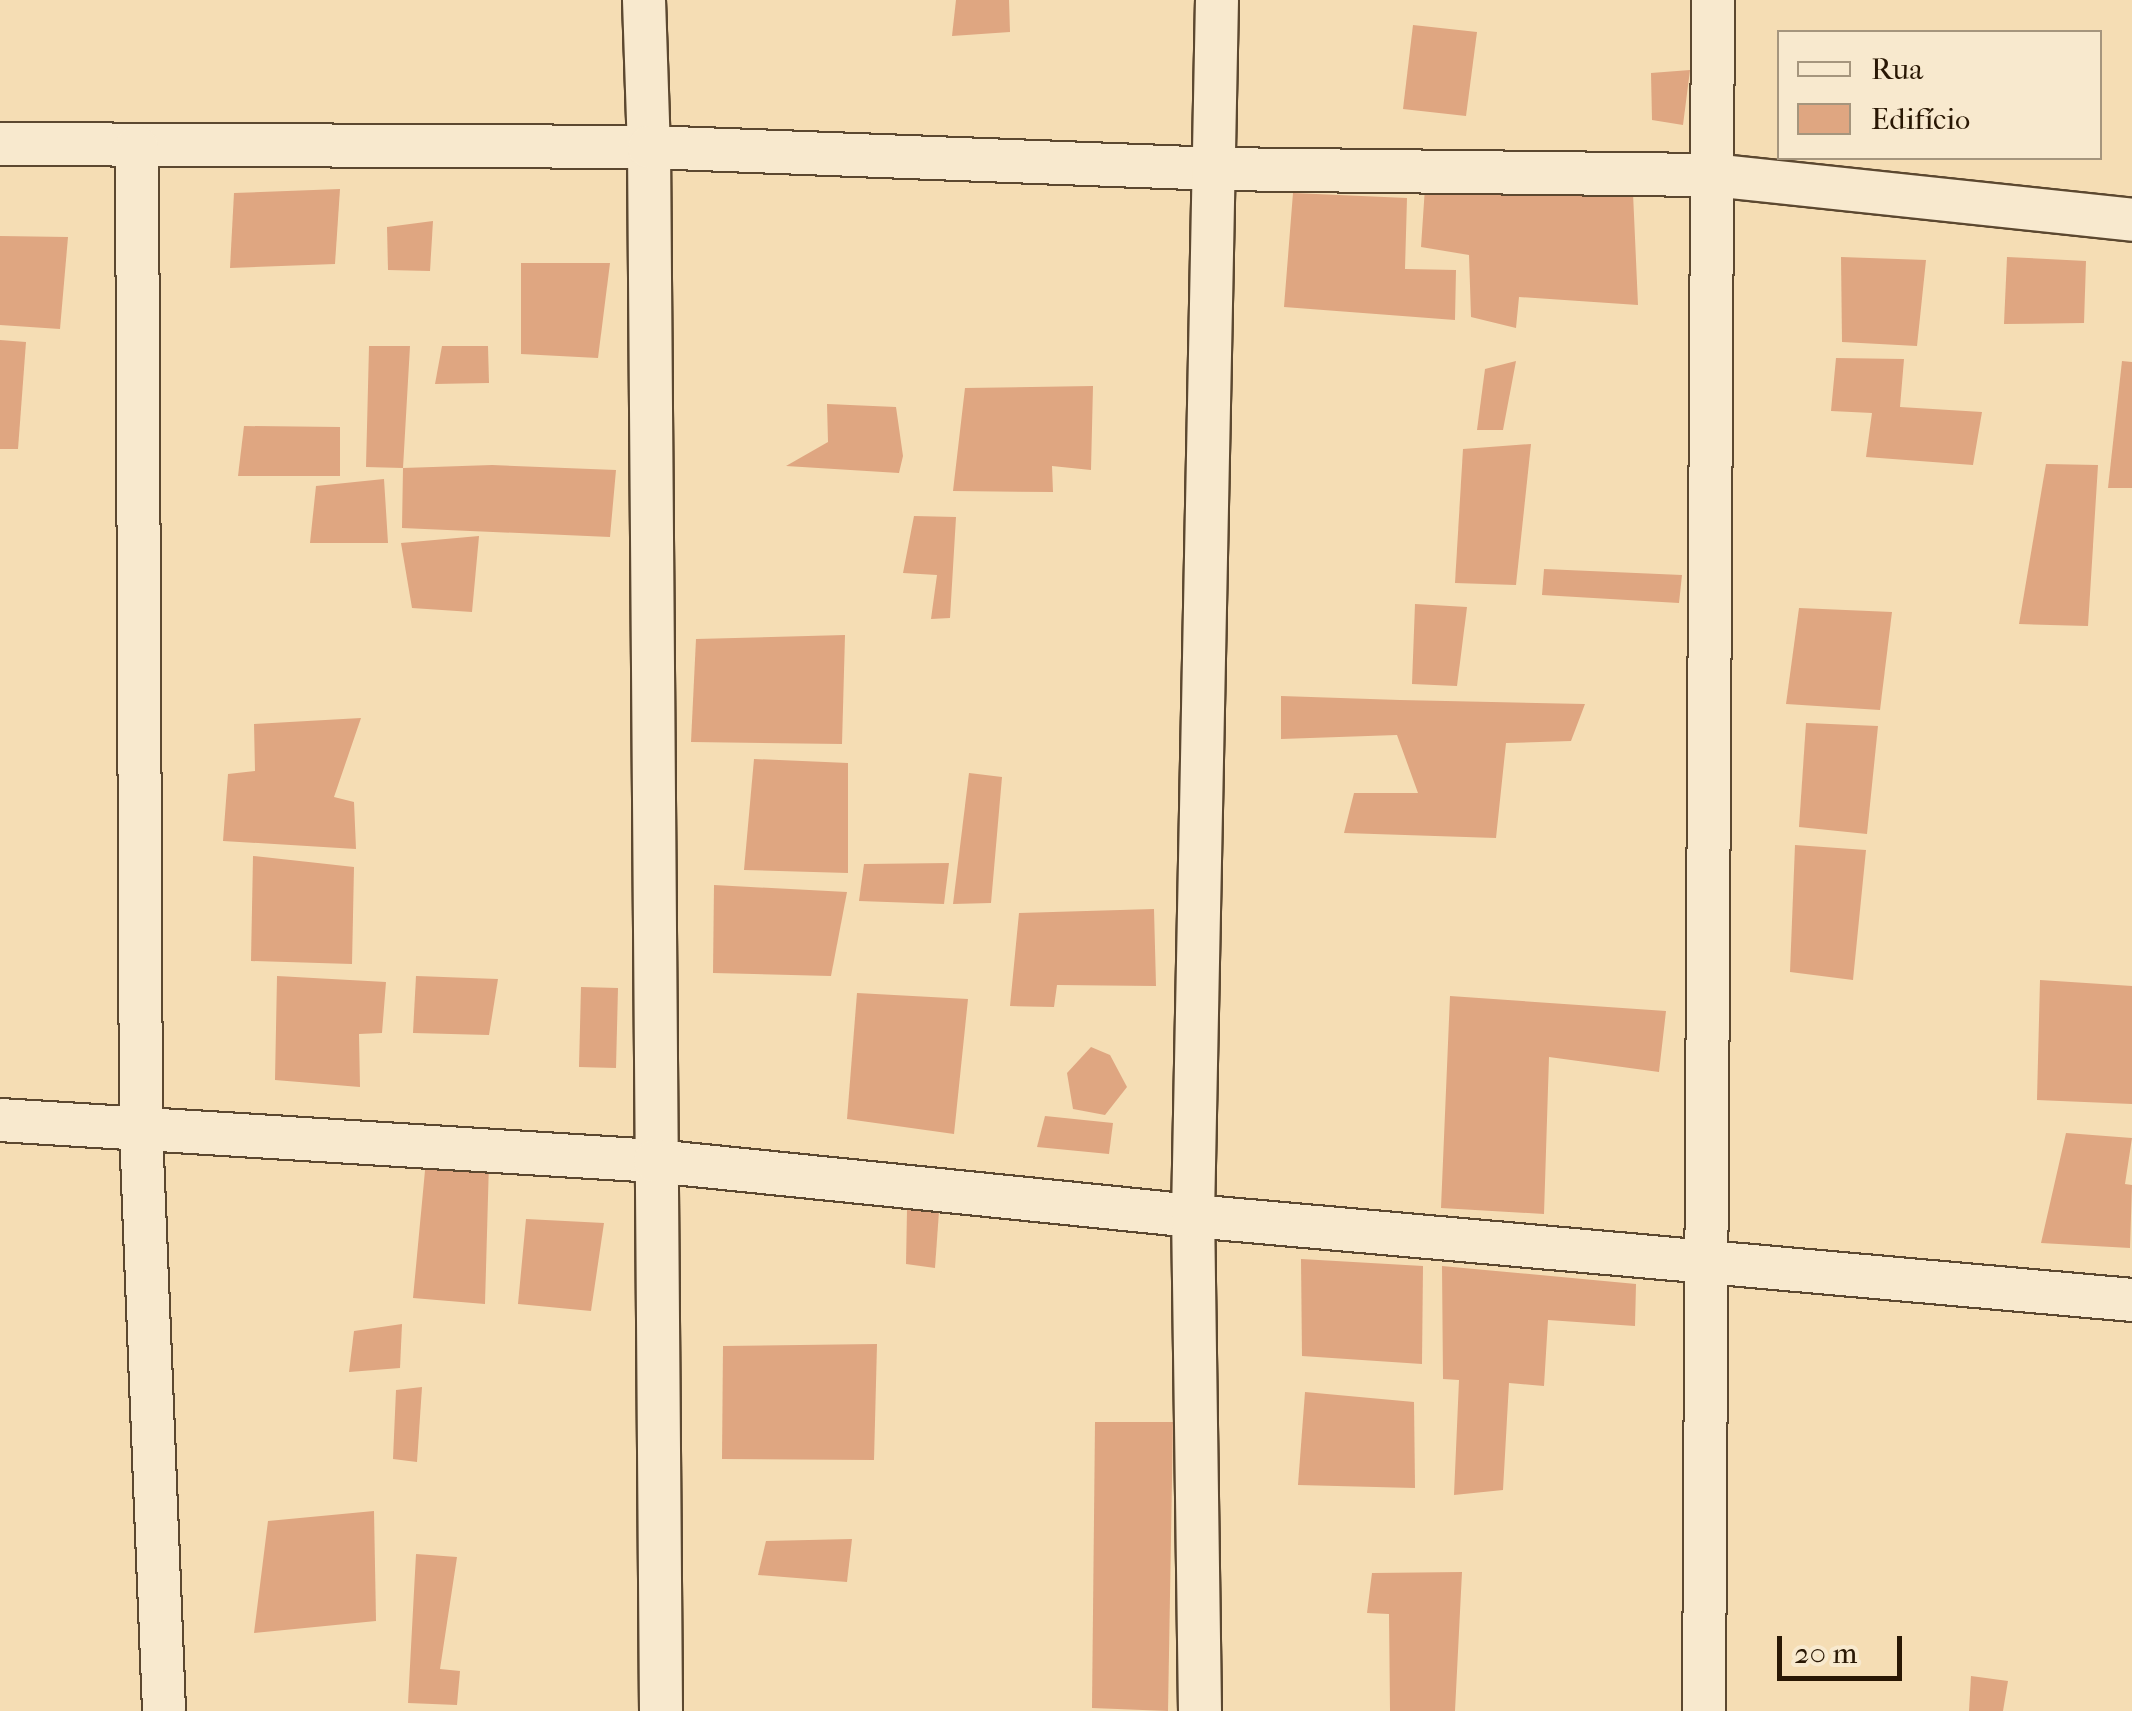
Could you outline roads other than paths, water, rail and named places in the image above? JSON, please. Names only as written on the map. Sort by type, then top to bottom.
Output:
[{"type":"street","points":[[644,0],[650,147],[660,1711]]},
{"type":"street","points":[[1200,1711],[1193,1216],[1217,0]]},
{"type":"street","points":[[1704,1711],[1713,0]]},
{"type":"street","points":[[0,144],[650,147],[1216,169],[1713,174],[2132,220]]},
{"type":"street","points":[[137,146],[141,1130],[164,1711]]},
{"type":"street","points":[[0,1120],[656,1161],[1193,1216],[2132,1300]]}]
